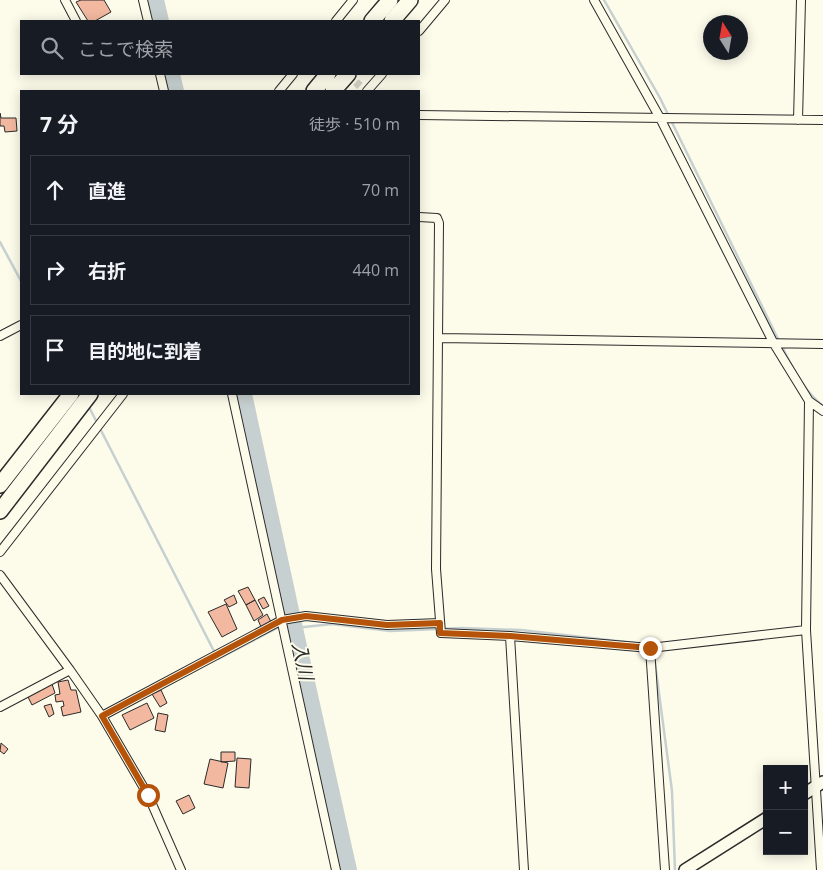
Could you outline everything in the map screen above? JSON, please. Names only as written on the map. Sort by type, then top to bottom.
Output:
[{"type":"highway","points":[[373,20],[390,0]]},
{"type":"highway","points":[[393,20],[410,0]]},
{"type":"highway","points":[[315,90],[327,75]]},
{"type":"highway","points":[[334,90],[347,75]]},
{"type":"highway","points":[[0,485],[70,395]]},
{"type":"highway","points":[[0,511],[89,395]]},
{"type":"main road","points":[[808,791],[819,784]]},
{"type":"main road","points":[[684,870],[763,821]]},
{"type":"street","points":[[65,0],[75,20]]},
{"type":"street","points":[[143,0],[148,20]]},
{"type":"street","points":[[337,20],[353,0]]},
{"type":"street","points":[[420,30],[445,0]]},
{"type":"street","points":[[594,0],[660,118],[774,344],[809,401],[823,411]]},
{"type":"street","points":[[798,120],[801,0]]},
{"type":"street","points":[[160,75],[164,90]]},
{"type":"street","points":[[280,90],[292,75]]},
{"type":"street","points":[[364,90],[381,75]]},
{"type":"street","points":[[420,115],[823,120]]},
{"type":"street","points":[[420,217],[437,218],[439,223],[436,570],[440,633],[510,636],[650,648],[806,630]]},
{"type":"street","points":[[0,336],[20,326]]},
{"type":"street","points":[[438,338],[823,344]]},
{"type":"street","points":[[0,552],[122,395]]},
{"type":"street","points":[[232,395],[336,870]]},
{"type":"street","points":[[809,401],[806,630],[819,784],[821,870]]},
{"type":"street","points":[[0,575],[102,716],[148,795],[181,870]]},
{"type":"street","points":[[102,716],[282,620],[302,616],[387,625],[440,623]]},
{"type":"street","points":[[510,636],[524,870]]},
{"type":"street","points":[[650,648],[665,870]]},
{"type":"street","points":[[0,706],[70,670]]},
{"type":"building","points":[[81,0],[104,0],[111,12],[97,20],[87,20],[76,2]]},
{"type":"building","points":[[0,113],[1,118],[16,118],[17,131],[5,132],[4,126],[0,126]]},
{"type":"building","points":[[248,587],[255,600],[246,605],[238,591]]},
{"type":"building","points":[[234,595],[237,603],[229,607],[224,600]]},
{"type":"building","points":[[264,597],[269,606],[263,609],[258,600]]},
{"type":"building","points":[[255,600],[263,615],[254,621],[246,605]]},
{"type":"building","points":[[226,604],[237,629],[222,637],[208,612]]},
{"type":"building","points":[[267,614],[271,622],[261,627],[258,620]]},
{"type":"building","points":[[68,680],[71,690],[76,690],[81,712],[63,716],[61,707],[64,706],[63,701],[56,702],[55,695],[60,694],[58,682]]},
{"type":"building","points":[[52,684],[55,693],[32,705],[28,697]]},
{"type":"building","points":[[161,690],[167,703],[160,707],[152,694]]},
{"type":"building","points":[[147,703],[154,718],[130,730],[122,715]]},
{"type":"building","points":[[51,704],[54,714],[49,717],[44,706]]},
{"type":"building","points":[[158,713],[168,715],[165,732],[155,730]]},
{"type":"building","points":[[1,743],[8,749],[4,754],[0,751]]},
{"type":"building","points":[[221,752],[235,752],[235,761],[221,762]]},
{"type":"building","points":[[237,758],[251,759],[249,788],[235,787]]},
{"type":"building","points":[[210,759],[228,763],[223,788],[204,784]]},
{"type":"building","points":[[189,795],[195,808],[183,814],[176,801]]},
{"type":"waterway","name":"入川","points":[[156,0],[161,20]]},
{"type":"waterway","points":[[604,0],[660,98],[779,341]]},
{"type":"waterway","name":"入川","points":[[172,75],[176,90]]},
{"type":"waterway","points":[[0,242],[20,279]]},
{"type":"waterway","points":[[782,346],[804,386],[823,406]]},
{"type":"waterway","name":"入川","points":[[244,395],[349,870]]},
{"type":"waterway","points":[[88,405],[218,659],[279,627],[294,624]]},
{"type":"waterway","points":[[295,628],[332,624],[390,631],[462,628],[521,630],[652,645]]},
{"type":"waterway","points":[[655,663],[672,791],[675,870]]},
{"type":"tunnel","points":[[348,75],[360,86]]},
{"type":"route","points":[[148,795],[102,716],[282,620],[306,616],[387,625],[440,623],[440,633],[510,636],[650,648]]}]
